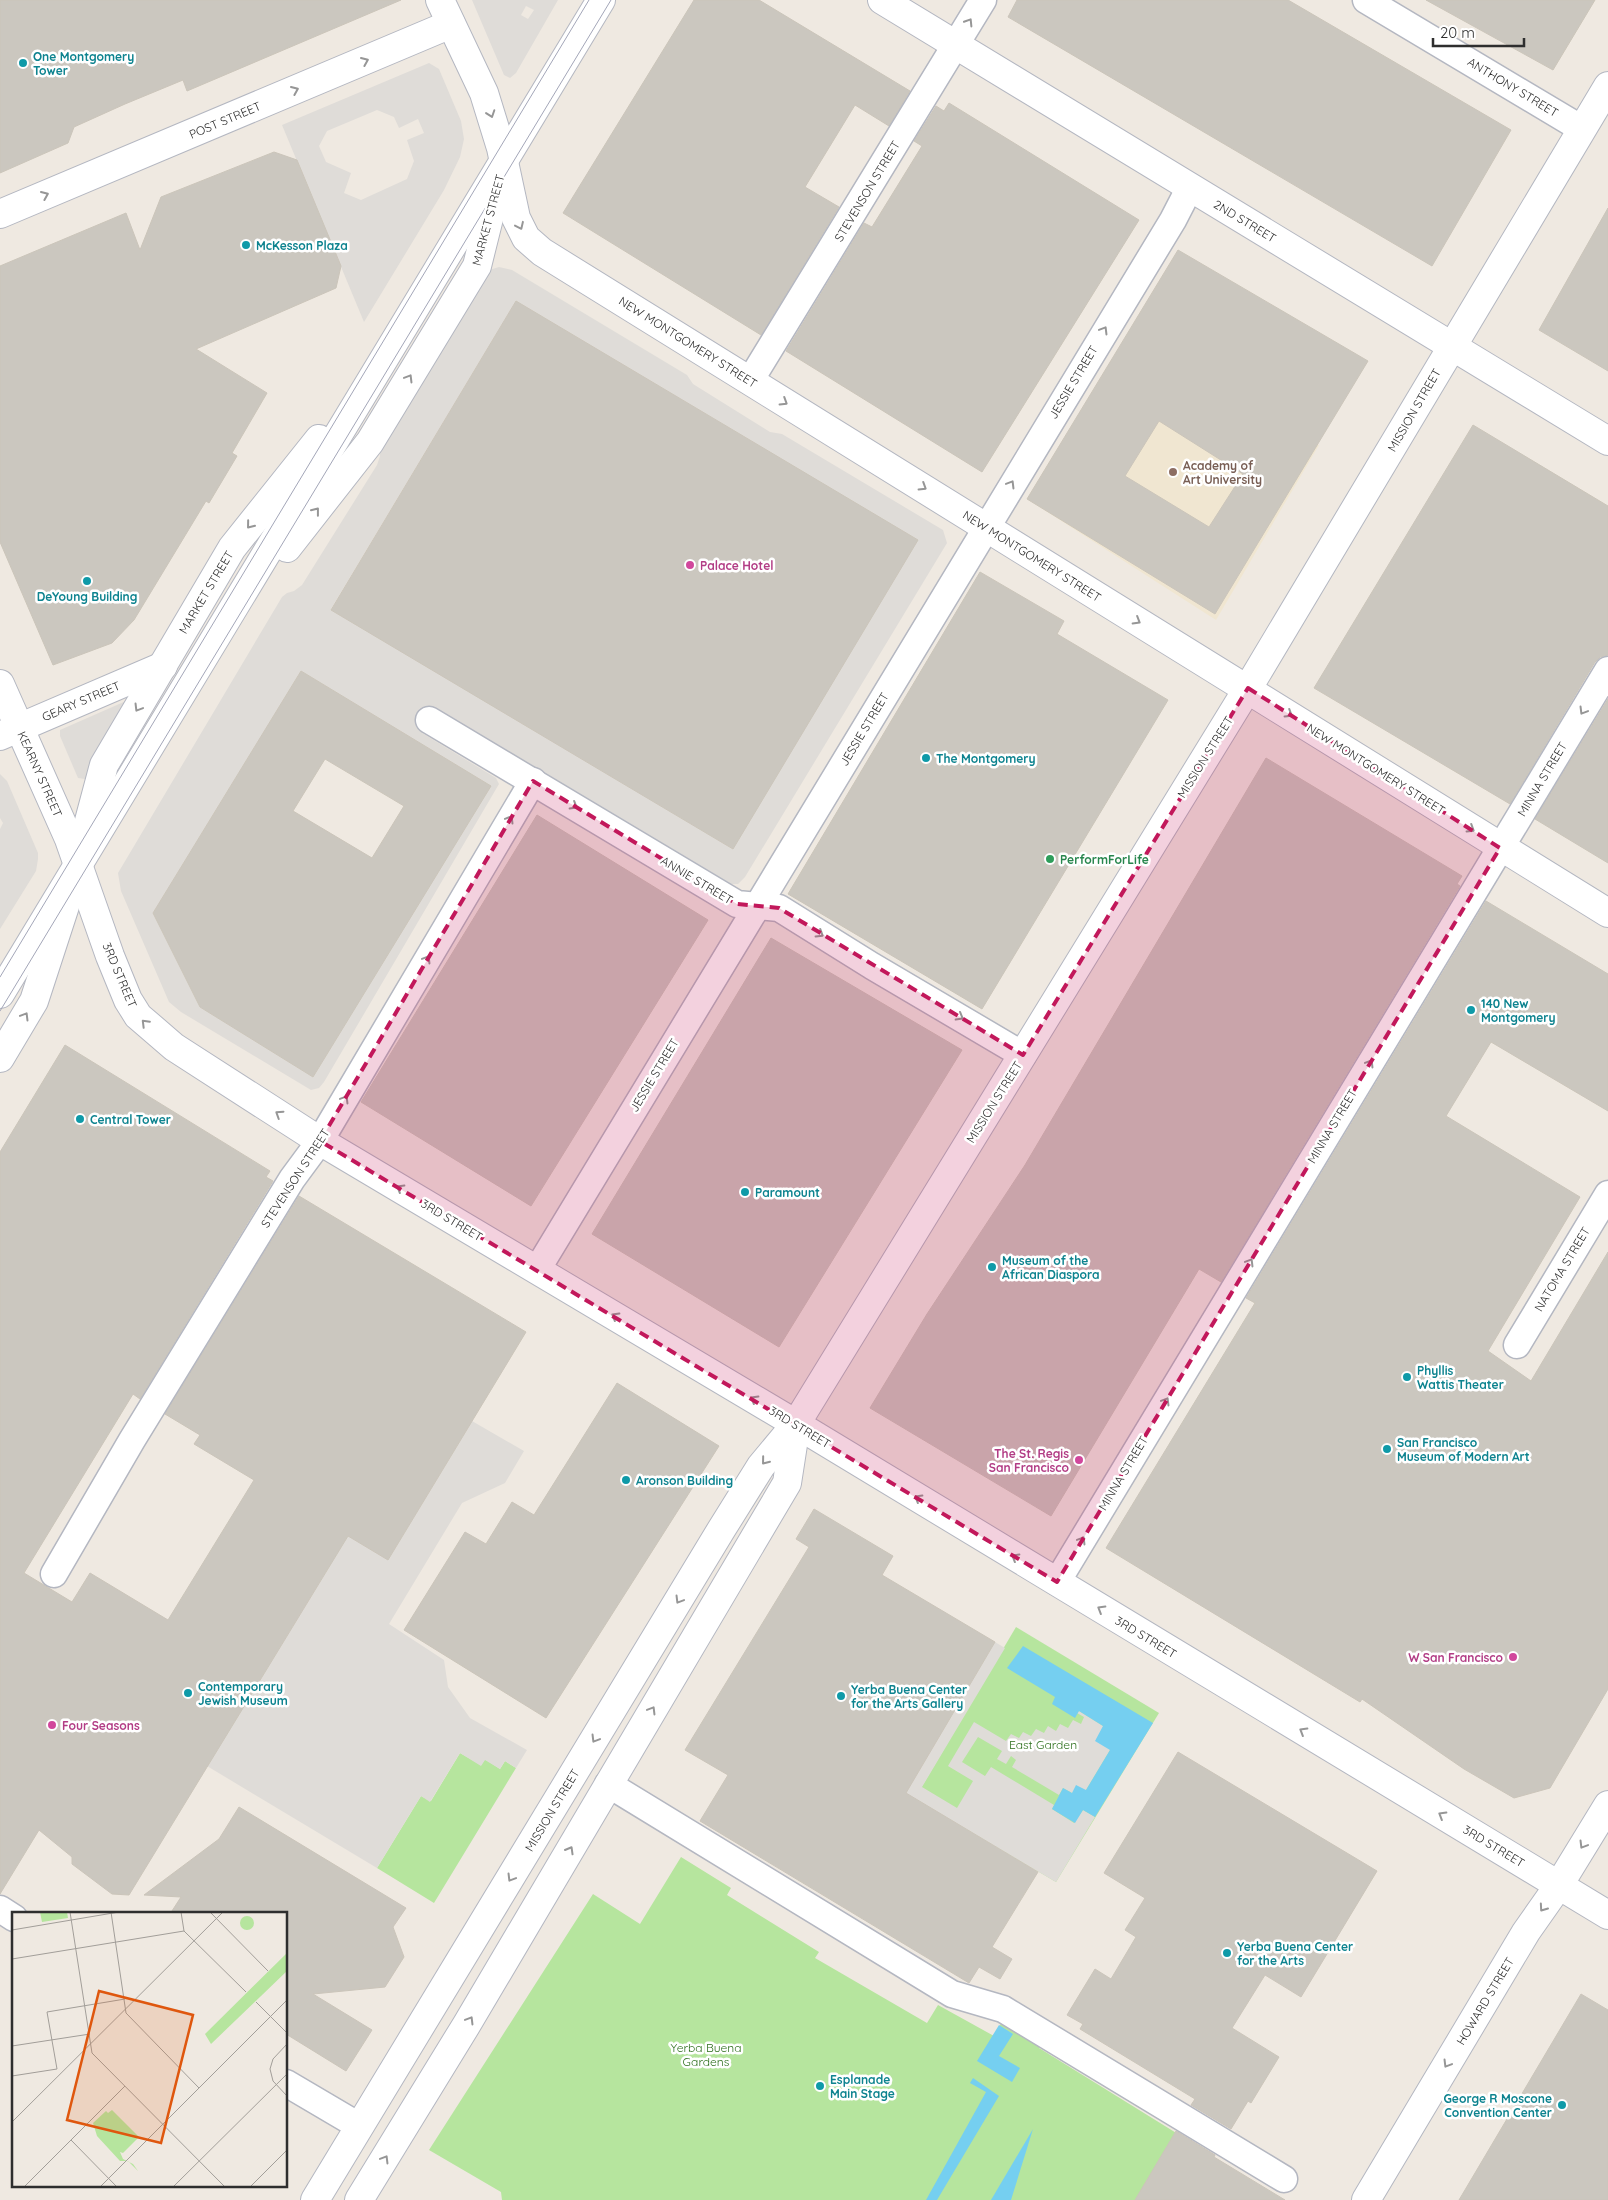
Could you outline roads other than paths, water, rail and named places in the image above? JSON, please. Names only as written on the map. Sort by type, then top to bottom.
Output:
[{"type":"main road","name":"MARKET STREET","points":[[0,994],[601,0]]},
{"type":"main road","name":"2ND STREET","points":[[882,0],[1608,441]]},
{"type":"main road","name":"NEW MONTGOMERY STREET","points":[[446,12],[484,93],[494,123],[512,202],[526,238],[542,252],[986,526],[1103,601],[1248,688],[1500,848],[1608,913]]},
{"type":"main road","name":"POST STREET","points":[[0,214],[446,12]]},
{"type":"main road","name":"MISSION STREET","points":[[315,2200],[760,1466],[796,1424],[1248,688],[1608,86]]},
{"type":"main road","name":"MARKET STREET","points":[[211,646],[370,442],[477,266],[503,162]]},
{"type":"main road","name":"MARKET STREET","points":[[0,1058],[34,1001],[78,864],[104,765],[232,548],[390,350]]},
{"type":"main road","name":"GEARY STREET","points":[[9,732],[163,666]]},
{"type":"main road","name":"KEARNY STREET","points":[[0,684],[9,732],[78,864]]},
{"type":"main road","name":"3RD STREET","points":[[78,864],[121,985],[138,1016],[174,1047],[320,1141],[796,1424],[1608,1915]]},
{"type":"main road","name":"MISSION STREET","points":[[359,2200],[467,2024],[787,1483],[796,1424]]},
{"type":"main road","name":"HOWARD STREET","points":[[1366,2200],[1526,1932],[1559,1885],[1608,1805]]},
{"type":"street","name":"STEVENSON STREET","points":[[750,381],[983,0]]},
{"type":"street","name":"ANTHONY STREET","points":[[1366,0],[1582,129]]},
{"type":"street","name":"JESSIE STREET","points":[[537,1270],[1173,220],[1190,187]]},
{"type":"street","name":"MINNA STREET","points":[[1057,1582],[1608,670]]},
{"type":"street","name":"ANNIE STREET","points":[[429,720],[736,904],[779,908],[872,966],[1023,1055]]},
{"type":"street","name":"STEVENSON STREET","points":[[54,1574],[147,1415],[292,1179],[320,1141],[532,781]]},
{"type":"street","name":"NATOMA STREET","points":[[1517,1345],[1608,1194]]},
{"type":"street","points":[[608,1784],[952,1994],[1003,2009],[1284,2178]]},
{"type":"street","points":[[0,1909],[12,1917]]},
{"type":"street","points":[[288,2084],[359,2126]]},
{"type":"water","points":[[1023,1646],[1153,1723],[1095,1817],[1083,1810],[1075,1823],[1052,1809],[1063,1788],[1072,1793],[1076,1785],[1086,1790],[1110,1750],[1095,1741],[1103,1726],[1079,1711],[1075,1718],[1052,1704],[1055,1697],[1007,1668]]},
{"type":"water","points":[[999,2025],[1013,2034],[999,2056],[1020,2068],[1012,2082],[977,2061]]},
{"type":"water","points":[[973,2078],[999,2096],[937,2200],[926,2200],[986,2092],[970,2083]]},
{"type":"water","points":[[1033,2129],[1011,2200],[991,2200]]},
{"type":"tram line","points":[[0,977],[589,0]]},
{"type":"tram line","points":[[0,1011],[611,0]]},
{"type":"place","name":"One Montgomery Tower","points":[[23,63]]},
{"type":"place","name":"McKesson Plaza","points":[[246,245]]},
{"type":"place","name":"Academy of Art University","points":[[1173,472]]},
{"type":"place","name":"Palace Hotel","points":[[690,565]]},
{"type":"place","name":"DeYoung Building","points":[[87,581]]},
{"type":"place","name":"The Montgomery","points":[[926,758]]},
{"type":"place","name":"PerformForLife","points":[[1050,859]]},
{"type":"place","name":"140 New Montgomery","points":[[1471,1010]]},
{"type":"place","name":"Central Tower","points":[[80,1119]]},
{"type":"place","name":"Paramount","points":[[745,1192]]},
{"type":"place","name":"Museum of the African Diaspora","points":[[992,1267]]},
{"type":"place","name":"Phyllis Wattis Theater","points":[[1407,1377]]},
{"type":"place","name":"San Francisco Museum of Modern Art","points":[[1387,1449]]},
{"type":"place","name":"The St. Regis San Francisco","points":[[1079,1460]]},
{"type":"place","name":"Aronson Building","points":[[626,1480]]},
{"type":"place","name":"W San Francisco","points":[[1513,1657]]},
{"type":"place","name":"Contemporary Jewish Museum","points":[[188,1693]]},
{"type":"place","name":"Yerba Buena Center for the Arts Gallery","points":[[841,1696]]},
{"type":"place","name":"Four Seasons","points":[[52,1725]]},
{"type":"place","name":"Yerba Buena Center for the Arts","points":[[1227,1953]]},
{"type":"place","name":"Esplanade Main Stage","points":[[820,2086]]},
{"type":"place","name":"George R Moscone Convention Center","points":[[1562,2105]]},
{"type":"park label","name":"East Garden","points":[[1043,1744]]},
{"type":"park label","name":"Yerba Buena Gardens","points":[[706,2054]]}]
